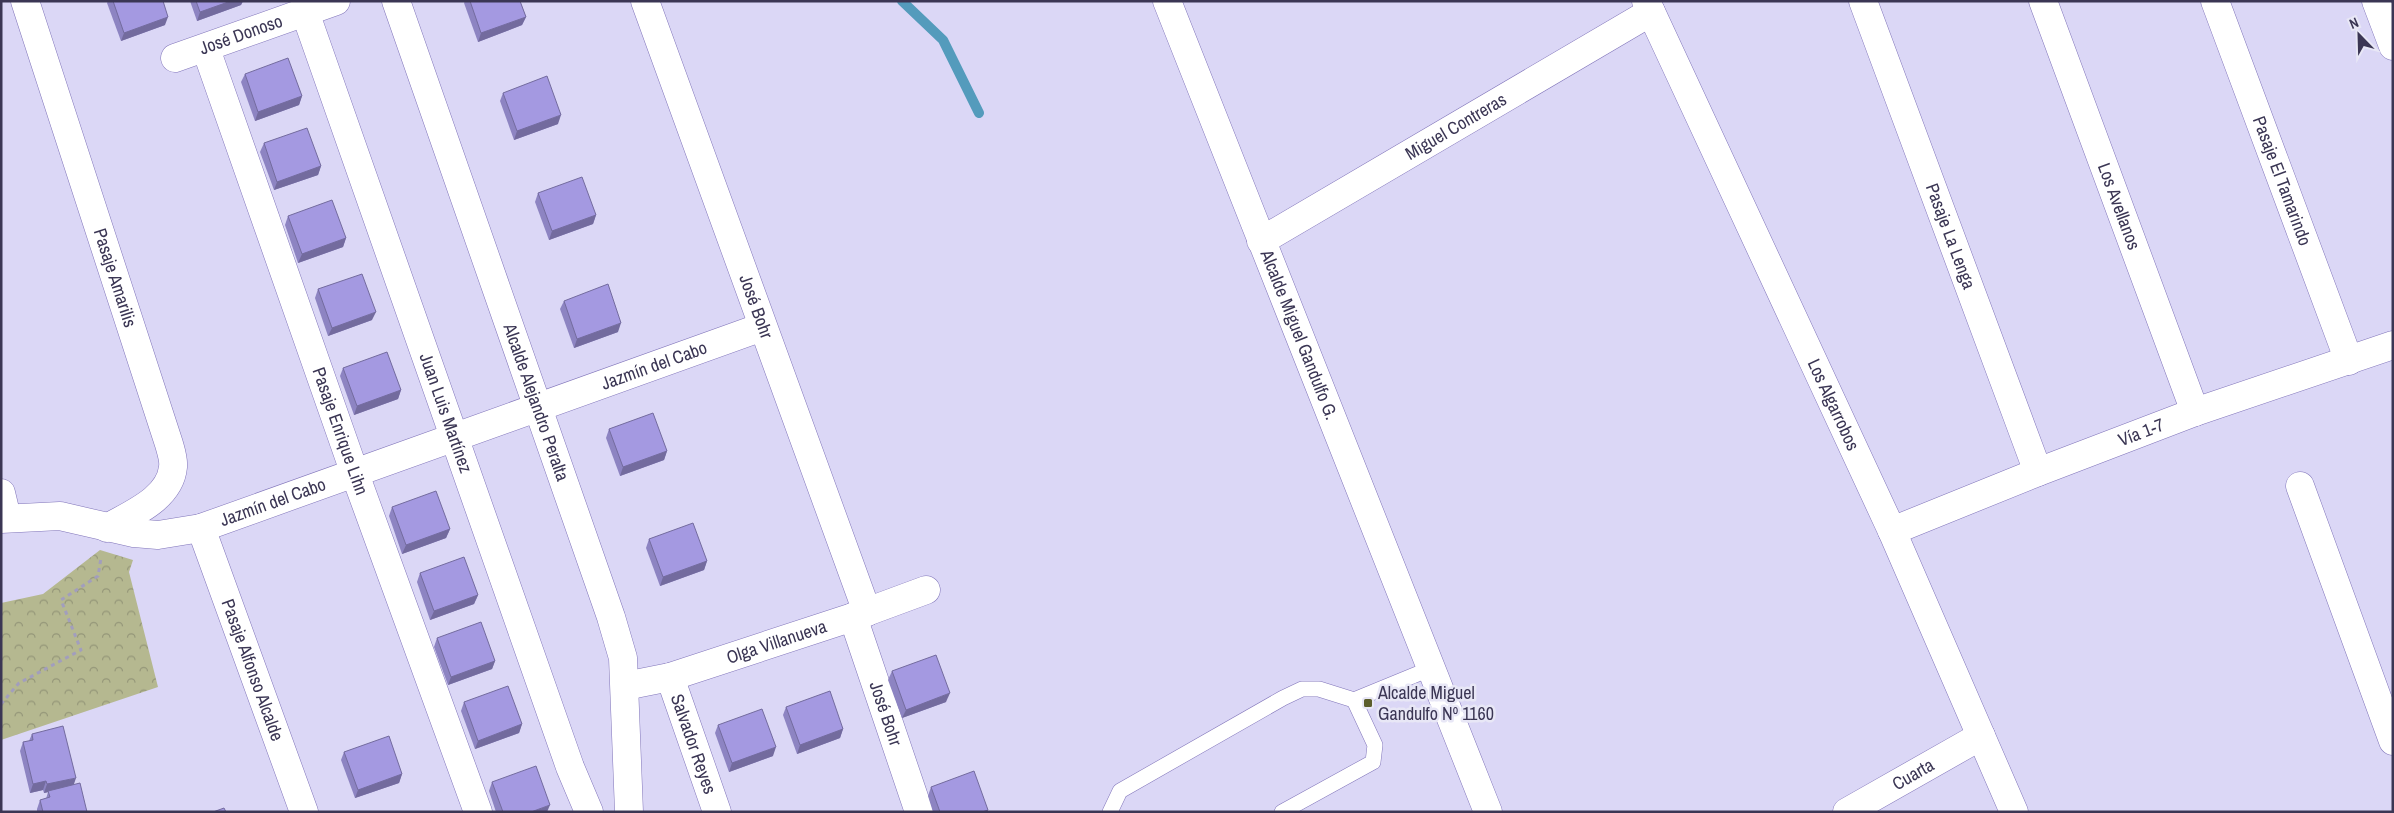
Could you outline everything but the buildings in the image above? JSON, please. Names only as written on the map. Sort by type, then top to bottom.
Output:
[{"type":"street","name":"Pasaje Amarilis","points":[[25,1],[170,444],[174,466],[169,484],[152,501],[107,528]]},
{"type":"street","name":"José Donoso","points":[[175,58],[206,49],[336,1]]},
{"type":"street","name":"Alcalde Alejandro Peralta","points":[[396,1],[539,407],[611,617],[623,658],[629,812]]},
{"type":"street","name":"José Bohr","points":[[645,1],[762,327],[860,614],[919,812]]},
{"type":"street","name":"Alcalde Miguel Gandulfo G.","points":[[1167,1],[1488,812]]},
{"type":"street","name":"Pasaje La Lenga","points":[[1863,1],[2038,472]]},
{"type":"street","name":"Los Avellanos","points":[[2043,1],[2195,412]]},
{"type":"street","name":"Pasaje El Tamarindo","points":[[2215,1],[2349,361]]},
{"type":"street","points":[[2376,1],[2393,46]]},
{"type":"street","name":"Miguel Contreras","points":[[1261,242],[1649,7]]},
{"type":"street","name":"Los Algarrobos","points":[[1649,7],[1892,531],[2014,812]]},
{"type":"street","name":"Juan Luis Martínez","points":[[305,12],[570,767],[590,812]]},
{"type":"street","name":"Pasaje Enrique Lihn","points":[[206,49],[355,474],[478,812]]},
{"type":"street","name":"Jazmín del Cabo","points":[[3,510],[60,516],[107,528],[158,536],[201,528],[762,327]]},
{"type":"street","name":"Vía 1-7","points":[[1892,531],[2038,472],[2195,412],[2393,345]]},
{"type":"street","points":[[2300,486],[2393,741]]},
{"type":"street","name":"Pasaje Alfonso Alcalde","points":[[201,528],[304,812]]},
{"type":"street","name":"Olga Villanueva","points":[[624,686],[670,677],[926,590]]},
{"type":"street","name":"Salvador Reyes","points":[[670,677],[718,812]]},
{"type":"street","name":"Cuarta","points":[[1847,812],[1980,736]]},
{"type":"lane","points":[[1110,812],[1120,790],[1302,689],[1319,689],[1354,700],[1432,668]]},
{"type":"lane","points":[[1282,812],[1373,762],[1375,745],[1354,700]]},
{"type":"path","points":[[1,704],[19,683],[81,650],[61,600],[98,576],[107,528]]},
{"type":"green space","points":[[100,550],[133,560],[129,572],[158,687],[1,740],[1,603],[43,594]]},
{"type":"waterway","points":[[902,1],[943,40],[979,113]]},
{"type":"place","name":"Alcalde Miguel Gandulfo Nº 1160","points":[[1368,703]]}]
